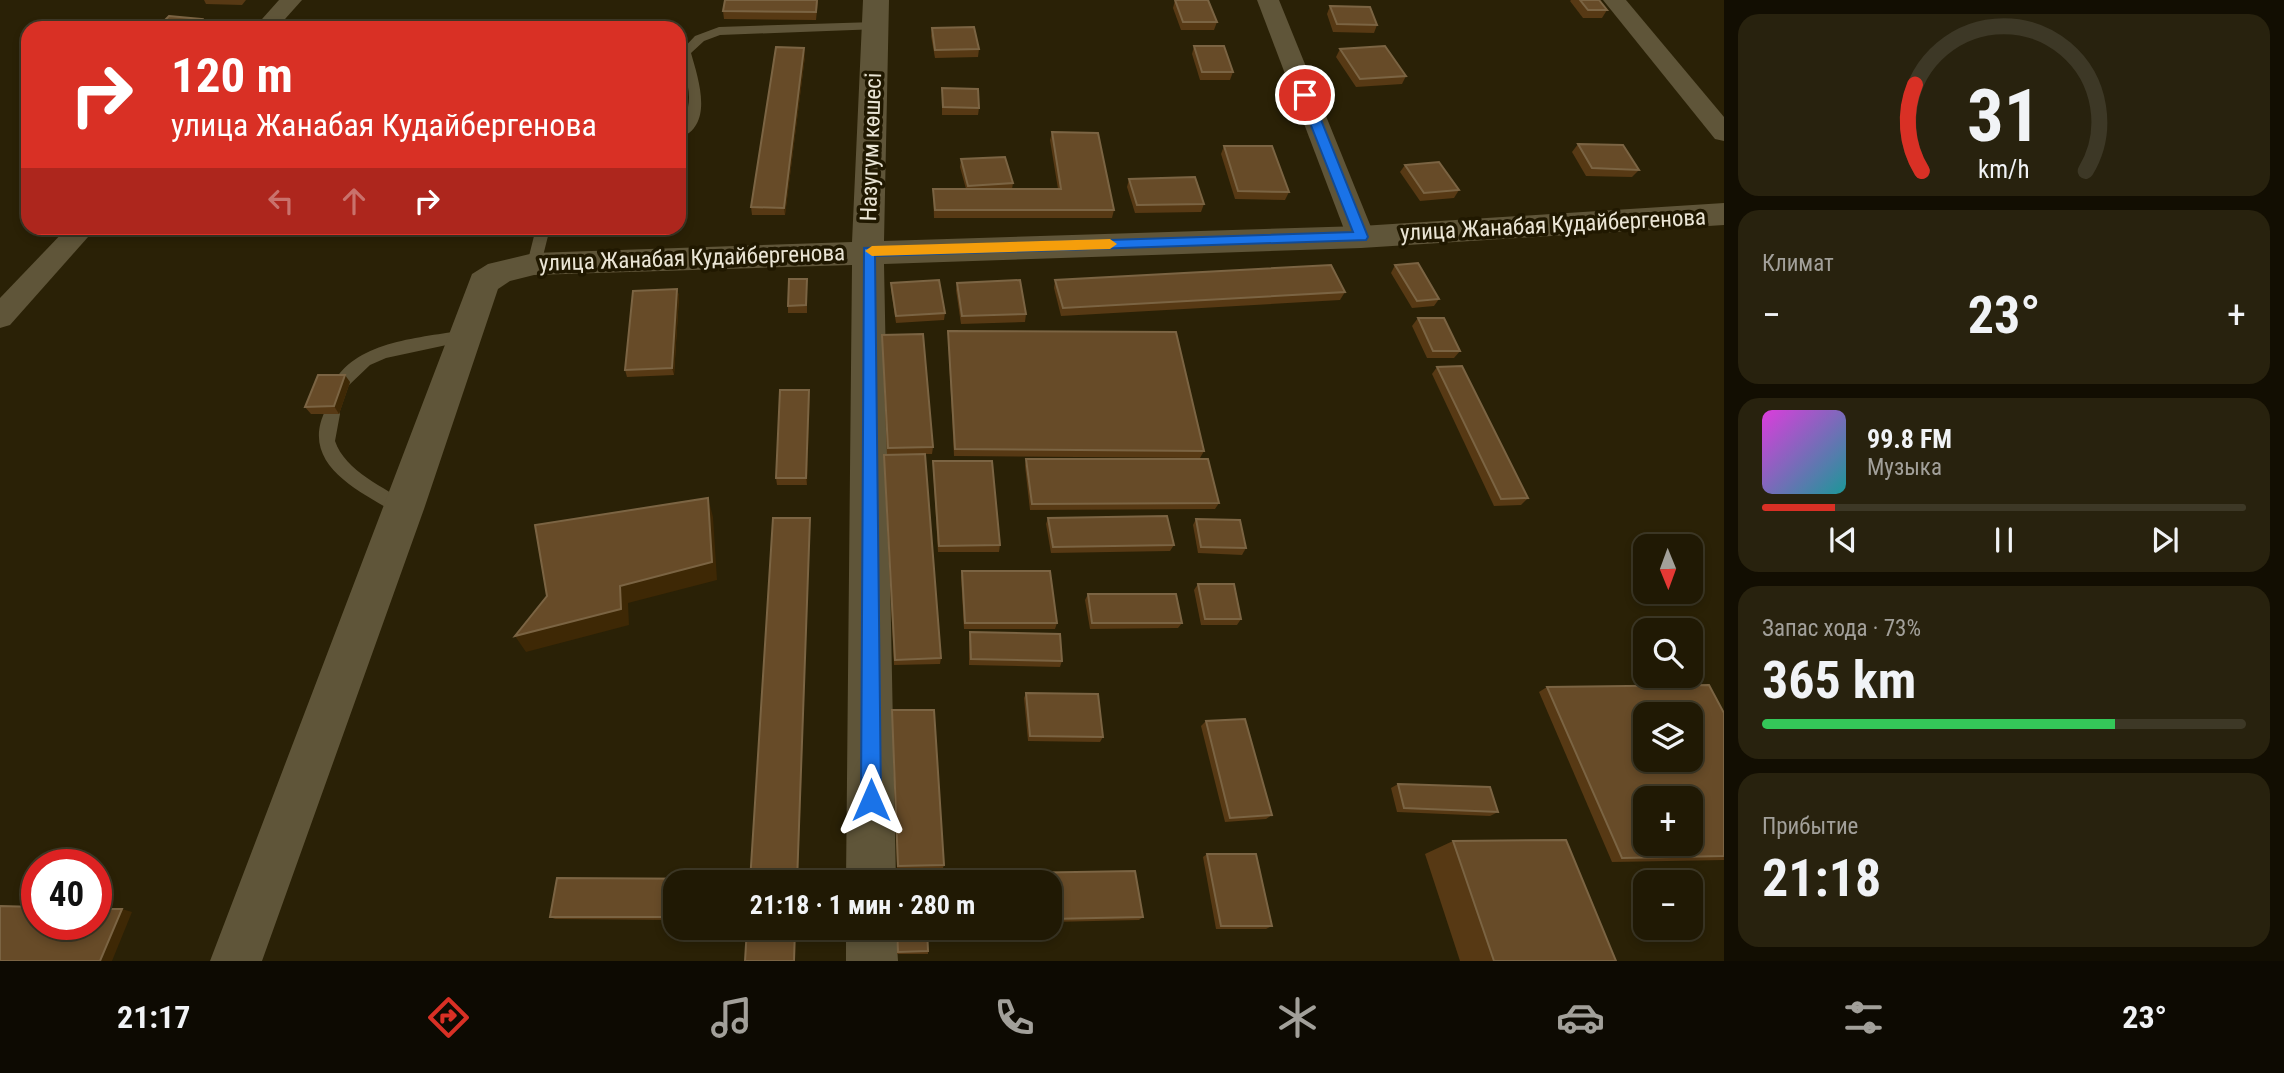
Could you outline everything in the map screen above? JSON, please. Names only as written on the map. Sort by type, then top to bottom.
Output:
[{"type":"street","points":[[272,21],[291,0]]},
{"type":"street","points":[[1268,0],[1361,237]]},
{"type":"street","points":[[1614,0],[1724,133]]},
{"type":"street","name":"Назугум көшесі","points":[[871,870],[868,251],[875,13]]},
{"type":"street","name":"улица Жанабая Кудайбергенова","points":[[517,268],[868,251],[1361,237],[1724,214]]},
{"type":"street","points":[[0,317],[76,235]]},
{"type":"street","points":[[236,961],[404,509],[484,282],[517,268]]},
{"type":"street","points":[[872,940],[872,961]]},
{"type":"lane","points":[[686,52],[693,42],[719,31],[875,13]]},
{"type":"lane","points":[[686,57],[698,104],[686,127]]},
{"type":"lane","points":[[517,268],[538,235]]},
{"type":"lane","points":[[342,382],[357,364],[380,354],[464,336]]},
{"type":"lane","points":[[332,414],[326,436],[329,452],[347,471],[404,509]]},
{"type":"building","points":[[725,0],[817,0],[816,12],[723,11]]},
{"type":"building","points":[[1175,0],[1208,0],[1217,22],[1183,22]]},
{"type":"building","points":[[1580,0],[1599,0],[1607,10],[1588,10]]},
{"type":"building","points":[[1330,6],[1370,7],[1377,25],[1337,24]]},
{"type":"building","points":[[169,16],[202,19],[200,21],[164,21]]},
{"type":"building","points":[[974,27],[979,49],[935,50],[932,28]]},
{"type":"building","points":[[1194,46],[1224,46],[1233,72],[1202,72]]},
{"type":"building","points":[[1385,46],[1406,76],[1360,79],[1340,49]]},
{"type":"building","points":[[776,47],[804,48],[784,208],[751,207]]},
{"type":"building","points":[[942,88],[978,89],[979,108],[943,107]]},
{"type":"building","points":[[1052,132],[1098,133],[1114,210],[935,210],[933,189],[1061,189]]},
{"type":"building","points":[[1578,144],[1623,145],[1639,170],[1592,168]]},
{"type":"building","points":[[1224,146],[1272,146],[1289,192],[1238,191]]},
{"type":"building","points":[[1005,157],[1013,183],[968,186],[961,159]]},
{"type":"building","points":[[1439,162],[1459,190],[1424,193],[1405,165]]},
{"type":"building","points":[[1195,177],[1204,204],[1137,205],[1129,179]]},
{"type":"building","points":[[1418,263],[1439,299],[1417,301],[1395,265]]},
{"type":"building","points":[[1331,265],[1345,292],[1063,308],[1055,280]]},
{"type":"building","points":[[789,279],[807,279],[806,305],[788,306]]},
{"type":"building","points":[[939,280],[945,313],[896,316],[891,283]]},
{"type":"building","points":[[1020,280],[1026,314],[962,316],[957,283]]},
{"type":"building","points":[[677,289],[672,368],[625,370],[633,291]]},
{"type":"building","points":[[1418,318],[1444,318],[1460,351],[1433,351]]},
{"type":"building","points":[[948,331],[1176,332],[1204,451],[955,449]]},
{"type":"building","points":[[923,334],[933,447],[888,448],[882,335]]},
{"type":"building","points":[[1462,366],[1528,498],[1501,499],[1437,367]]},
{"type":"building","points":[[318,375],[345,375],[334,406],[305,407]]},
{"type":"building","points":[[780,390],[809,390],[806,478],[776,478]]},
{"type":"building","points":[[925,454],[941,658],[895,660],[884,455]]},
{"type":"building","points":[[1026,459],[1208,459],[1219,503],[1032,504]]},
{"type":"building","points":[[933,461],[992,461],[1000,545],[939,546]]},
{"type":"building","points":[[708,498],[712,562],[620,586],[621,609],[515,636],[547,596],[535,525]]},
{"type":"building","points":[[1167,516],[1174,545],[1053,547],[1048,518]]},
{"type":"building","points":[[773,518],[810,518],[797,870],[751,870]]},
{"type":"building","points":[[1196,519],[1240,520],[1246,548],[1201,547]]},
{"type":"building","points":[[962,571],[1050,571],[1057,623],[965,623]]},
{"type":"building","points":[[1198,584],[1234,584],[1241,619],[1205,619]]},
{"type":"building","points":[[1088,594],[1176,594],[1182,623],[1092,623]]},
{"type":"building","points":[[970,632],[1060,634],[1062,661],[971,659]]},
{"type":"building","points":[[1703,685],[1709,685],[1724,713],[1724,856],[1622,858],[1547,687],[1703,688]]},
{"type":"building","points":[[1026,693],[1098,694],[1103,737],[1030,736]]},
{"type":"building","points":[[892,710],[934,710],[944,865],[898,866]]},
{"type":"building","points":[[1245,719],[1272,815],[1230,818],[1206,721]]},
{"type":"building","points":[[1398,784],[1490,787],[1498,812],[1404,808]]},
{"type":"building","points":[[1566,840],[1616,961],[1494,961],[1453,841]]},
{"type":"building","points":[[1207,854],[1256,854],[1272,926],[1221,926]]},
{"type":"building","points":[[1135,871],[1143,917],[1062,919],[1062,872]]},
{"type":"building","points":[[557,878],[663,879],[663,917],[550,917]]},
{"type":"building","points":[[0,906],[21,907],[21,940],[109,940],[100,961],[0,961]]},
{"type":"building","points":[[112,909],[122,909],[112,933]]},
{"type":"building","points":[[746,940],[795,940],[794,961],[745,961]]},
{"type":"building","points":[[898,940],[928,940],[928,951],[898,952]]},
{"type":"slow traffic","points":[[872,251],[1110,244]]},
{"type":"route","points":[[871,800],[868,251],[1361,237],[1305,95]]}]
